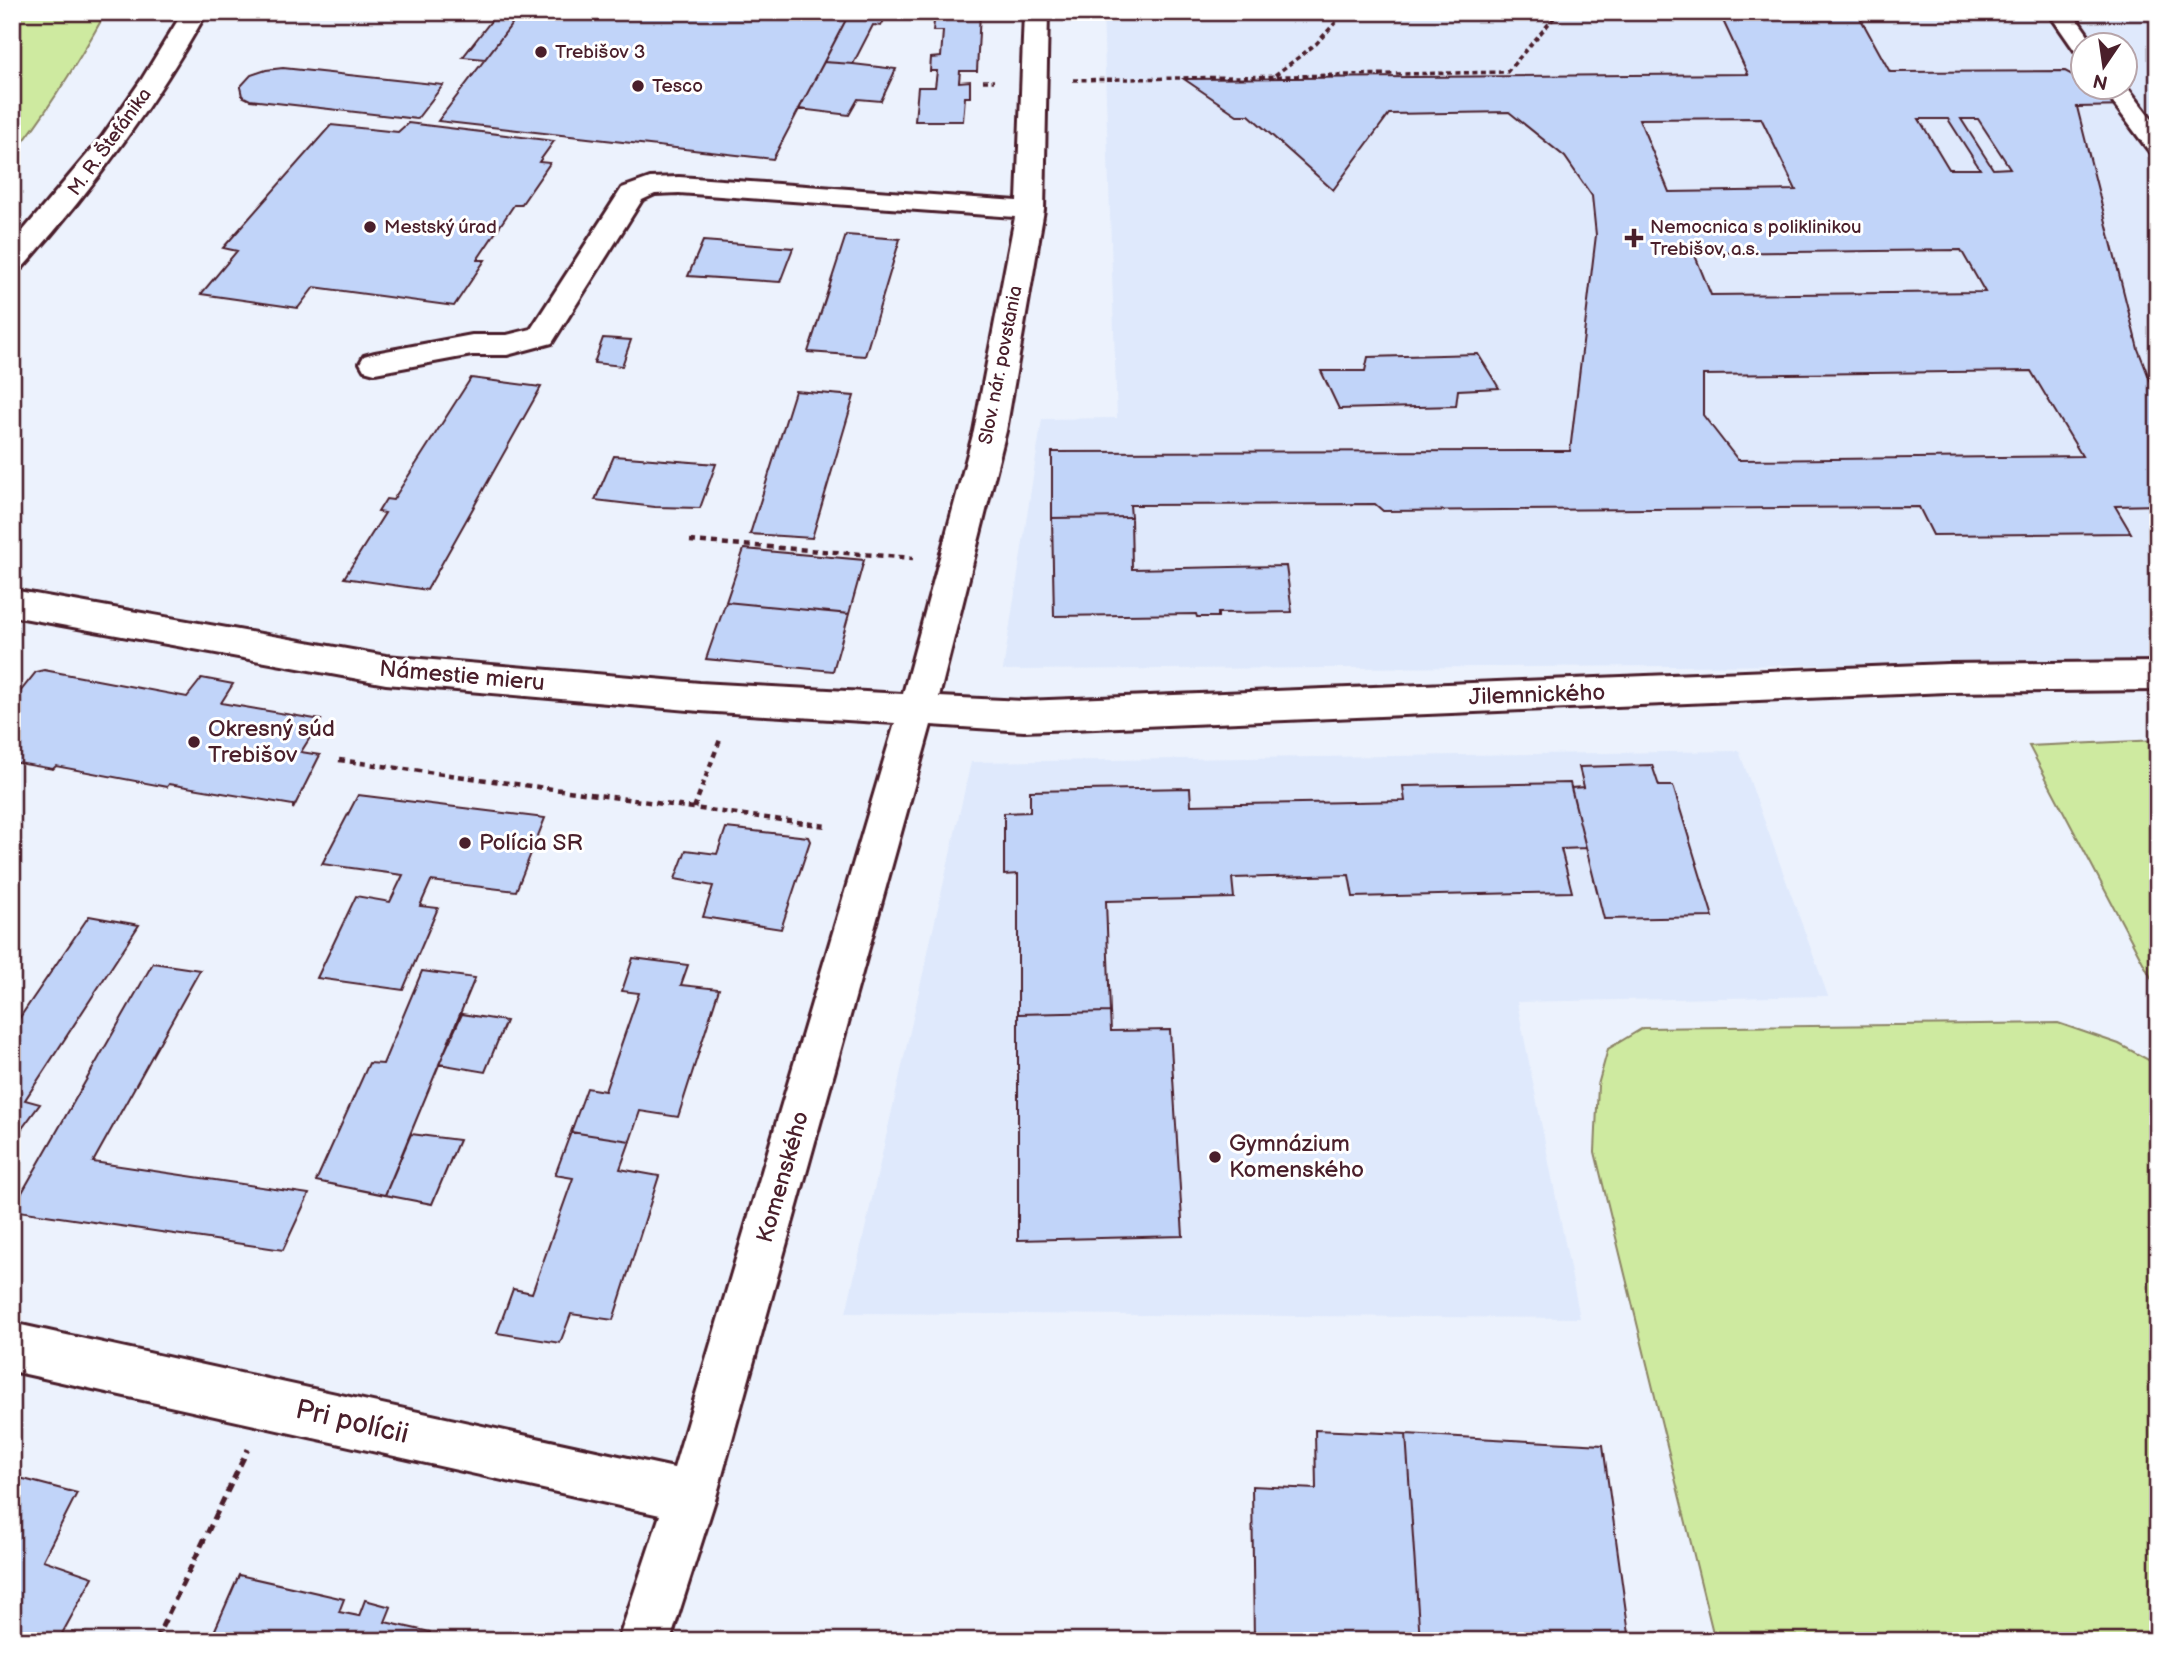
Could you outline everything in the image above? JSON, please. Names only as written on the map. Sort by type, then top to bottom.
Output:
[{"type":"street","name":"M. R. Štefánika","points":[[12,262],[56,215],[113,142],[176,47],[195,12]]},
{"type":"street","name":"Slov. nár. povstania","points":[[917,711],[990,431],[1030,210],[1036,12]]},
{"type":"street","points":[[2060,12],[2074,32]]},
{"type":"street","points":[[2126,102],[2158,145]]},
{"type":"street","points":[[375,363],[472,345],[507,345],[541,336],[632,194],[650,186],[679,185],[1030,210]]},
{"type":"street","name":"Námestie mieru","points":[[12,603],[386,670],[700,697],[917,711]]},
{"type":"street","name":"Jilemnického","points":[[917,711],[1024,716],[1947,678],[2158,676]]},
{"type":"street","name":"Komenského","points":[[644,1641],[691,1497],[917,711]]},
{"type":"street","name":"Pri polícii","points":[[12,1347],[691,1497]]},
{"type":"path","points":[[1069,80],[1274,75],[1316,44],[1345,12]]},
{"type":"path","points":[[1034,80],[1507,72],[1559,12]]},
{"type":"path","points":[[690,541],[874,557],[921,558]]},
{"type":"path","points":[[694,808],[725,724]]},
{"type":"path","points":[[339,760],[826,826]]},
{"type":"path","points":[[155,1641],[270,1404]]},
{"type":"shaded area","name":"Nemocnica s poliklinikou Trebišov, a.s.","points":[[1103,12],[2158,12],[2158,663],[1003,670],[1042,419],[1117,418]]},
{"type":"shaded area","name":"Gymnázium Komenského","points":[[1739,751],[1828,996],[1517,1002],[1580,1318],[846,1313],[971,762]]},
{"type":"green space","points":[[12,12],[106,12],[62,86],[12,156]]},
{"type":"green space","points":[[2158,740],[2158,991],[2029,746]]},
{"type":"green space","points":[[2058,1023],[2119,1044],[2158,1065],[2158,1641],[1715,1641],[1595,1152],[1598,1085],[1608,1049],[1643,1028]]},
{"type":"building","points":[[498,12],[521,12],[485,59],[463,57]]},
{"type":"building","name":"Tesco","points":[[521,12],[850,12],[773,159],[438,121]]},
{"type":"building","points":[[850,12],[888,12],[881,26],[873,25],[853,64],[824,62]]},
{"type":"building","points":[[935,12],[980,12],[977,71],[960,71],[959,82],[970,81],[970,97],[965,97],[963,121],[915,121],[918,87],[935,87],[937,71],[930,71],[931,58],[941,57],[943,31],[933,31]]},
{"type":"building","points":[[1719,12],[1857,12],[1890,72],[2065,71],[2068,73],[2068,102],[2124,102],[2132,106],[2077,107],[2138,349],[2150,380],[2158,392],[2158,505],[2115,506],[2131,533],[1933,535],[1919,507],[1383,511],[1375,504],[1130,505],[1131,517],[1052,518],[1052,452],[1570,451],[1596,235],[1592,196],[1565,157],[1509,112],[1389,114],[1333,190],[1249,115],[1237,115],[1184,79],[1748,74]],"holes":[[[1761,118],[1796,190],[1669,192],[1639,119]],[[1919,119],[1948,119],[1980,169],[1949,169]],[[1961,119],[1978,119],[2010,168],[1993,169]],[[1961,250],[1985,292],[1711,295],[1694,253]],[[2031,371],[2082,456],[1738,460],[1703,415],[1703,375]]]},
{"type":"building","points":[[824,62],[896,69],[881,101],[858,99],[849,115],[799,109]]},
{"type":"building","points":[[283,68],[443,85],[417,119],[250,100],[242,96],[240,87],[251,75]]},
{"type":"building","name":"Mestský úrad","points":[[408,123],[554,141],[539,162],[550,163],[521,205],[514,205],[477,260],[485,260],[454,306],[314,287],[298,308],[201,294],[237,251],[223,248],[331,125],[398,132]]},
{"type":"building","points":[[846,235],[900,239],[865,356],[808,352]]},
{"type":"building","points":[[703,241],[793,248],[780,282],[688,276]]},
{"type":"building","points":[[603,338],[631,340],[622,366],[594,363]]},
{"type":"building","points":[[1478,354],[1499,388],[1458,390],[1456,406],[1339,409],[1321,371],[1365,371],[1368,357]]},
{"type":"building","points":[[471,378],[541,387],[427,590],[344,578],[385,513],[378,512],[386,499],[393,500]]},
{"type":"building","points":[[795,391],[854,396],[812,538],[750,534]]},
{"type":"building","points":[[614,456],[716,464],[700,508],[655,507],[595,500]]},
{"type":"building","points":[[1131,517],[1132,569],[1286,566],[1292,612],[1218,613],[1218,617],[1197,617],[1196,614],[1054,616],[1052,518]]},
{"type":"building","points":[[744,549],[864,560],[849,614],[726,602]]},
{"type":"building","points":[[726,602],[849,614],[833,671],[706,659]]},
{"type":"building","points":[[44,670],[187,697],[202,678],[233,684],[221,703],[321,720],[301,752],[320,755],[293,809],[293,805],[169,784],[167,787],[56,766],[53,769],[12,762],[12,702],[36,672]]},
{"type":"building","points":[[1652,765],[1659,786],[1673,786],[1713,917],[1604,919],[1571,788],[1584,787],[1579,767]]},
{"type":"building","points":[[1570,783],[1586,848],[1561,849],[1572,892],[1353,897],[1349,875],[1232,878],[1234,898],[1106,901],[1110,1012],[1018,1014],[1018,874],[1004,875],[1004,813],[1030,812],[1030,791],[1190,788],[1191,805],[1405,801],[1403,786]]},
{"type":"building","points":[[358,795],[545,818],[516,891],[431,881],[420,906],[438,908],[403,990],[317,978],[356,896],[390,902],[403,875],[322,864]]},
{"type":"building","points":[[726,828],[808,837],[810,841],[781,929],[703,917],[713,886],[675,879],[686,850],[717,854]]},
{"type":"building","points":[[89,916],[139,925],[25,1100],[40,1104],[12,1142],[12,1029]]},
{"type":"building","points":[[633,958],[688,965],[681,985],[719,989],[678,1117],[640,1111],[630,1141],[571,1132],[587,1088],[605,1091],[639,993],[622,991]]},
{"type":"building","points":[[153,963],[200,970],[93,1162],[309,1194],[283,1250],[12,1210]]},
{"type":"building","points":[[422,971],[475,978],[385,1195],[316,1181],[369,1063],[383,1064]]},
{"type":"building","points":[[1110,1012],[1111,1031],[1170,1030],[1183,1236],[1018,1240],[1018,1014]]},
{"type":"building","points":[[462,1014],[506,1021],[485,1072],[439,1064]]},
{"type":"building","points":[[571,1132],[630,1141],[620,1169],[659,1176],[613,1320],[571,1314],[560,1343],[497,1333],[513,1289],[532,1293],[573,1178],[555,1175]]},
{"type":"building","points":[[411,1134],[459,1140],[432,1204],[385,1195]]},
{"type":"building","points":[[1315,1430],[1406,1434],[1420,1641],[1254,1641],[1252,1486],[1316,1489]]},
{"type":"building","points":[[1406,1434],[1603,1445],[1630,1641],[1420,1641]]},
{"type":"building","points":[[12,1476],[77,1493],[43,1560],[93,1577],[58,1641],[12,1641]]},
{"type":"building","points":[[239,1575],[344,1599],[339,1612],[359,1616],[365,1600],[391,1607],[385,1622],[430,1632],[426,1641],[210,1641]]},
{"type":"place","name":"Trebišov 3","points":[[541,52]]},
{"type":"place","name":"Tesco","points":[[638,86]]},
{"type":"place","name":"Mestský úrad","points":[[370,227]]},
{"type":"place","name":"Nemocnica s poliklinikou Trebišov, a.s.","points":[[1634,238]]},
{"type":"place","name":"Okresný súd Trebišov","points":[[194,742]]},
{"type":"place","name":"Polícia SR","points":[[465,843]]},
{"type":"place","name":"Gymnázium Komenského","points":[[1215,1157]]}]
